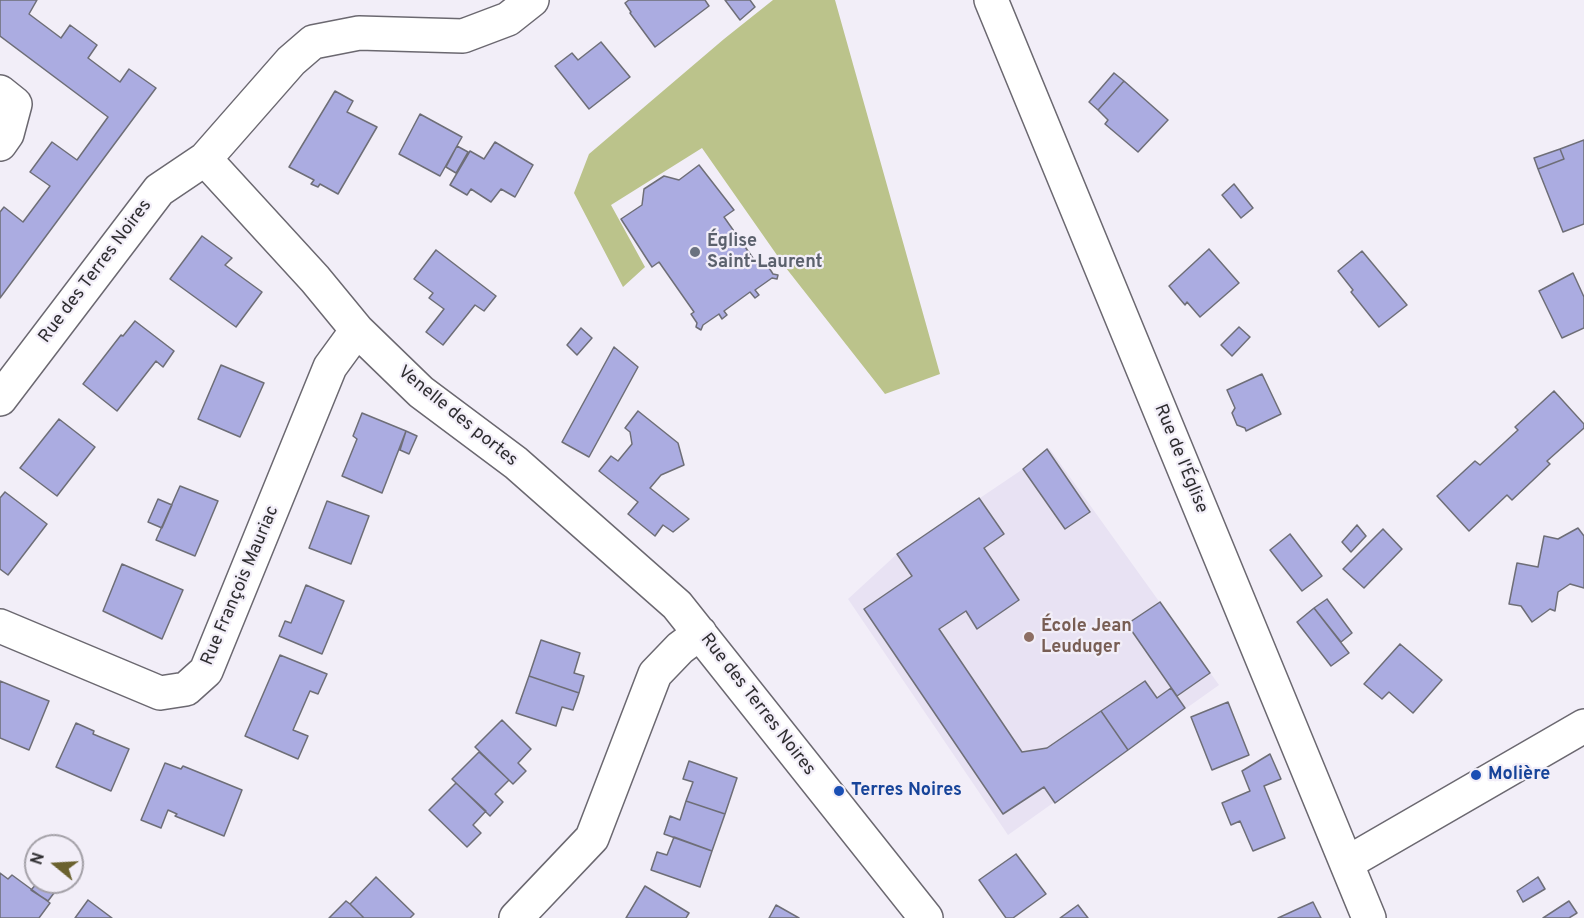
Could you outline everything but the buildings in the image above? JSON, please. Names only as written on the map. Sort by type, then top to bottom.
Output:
[{"type":"street","name":"Rue des Terres Noires","points":[[0,399],[159,190],[205,159],[291,61],[313,42],[359,33],[462,36],[508,19],[532,0]]},
{"type":"street","name":"Rue de l'Église","points":[[991,0],[1369,918]]},
{"type":"street","points":[[0,92],[15,104],[7,134],[0,144]]},
{"type":"street","name":"Venelle des portes","points":[[205,159],[315,279],[357,330],[421,392],[516,463],[677,605]]},
{"type":"street","name":"Rue François Mauriac","points":[[0,626],[160,693],[186,688],[206,671],[330,367],[357,330]]},
{"type":"street","name":"Rue des Terres Noires","points":[[677,605],[926,918]]},
{"type":"street","points":[[516,918],[592,838],[654,674],[680,648],[700,633]]},
{"type":"street","points":[[1347,863],[1584,726]]},
{"type":"shaded area","name":"École Jean Leuduger","points":[[1049,448],[1219,685],[1008,835],[848,599],[897,554],[1023,469]]},
{"type":"green space","points":[[773,0],[835,0],[940,374],[885,394],[786,268],[702,148],[611,205],[645,267],[623,287],[574,193],[589,154]]},
{"type":"place","name":"Église Saint-Laurent","points":[[695,252]]},
{"type":"place","name":"École Jean Leuduger","points":[[1029,637]]},
{"type":"place","name":"Molière","points":[[1476,775]]},
{"type":"place","name":"Terres Noires","points":[[839,791]]}]
